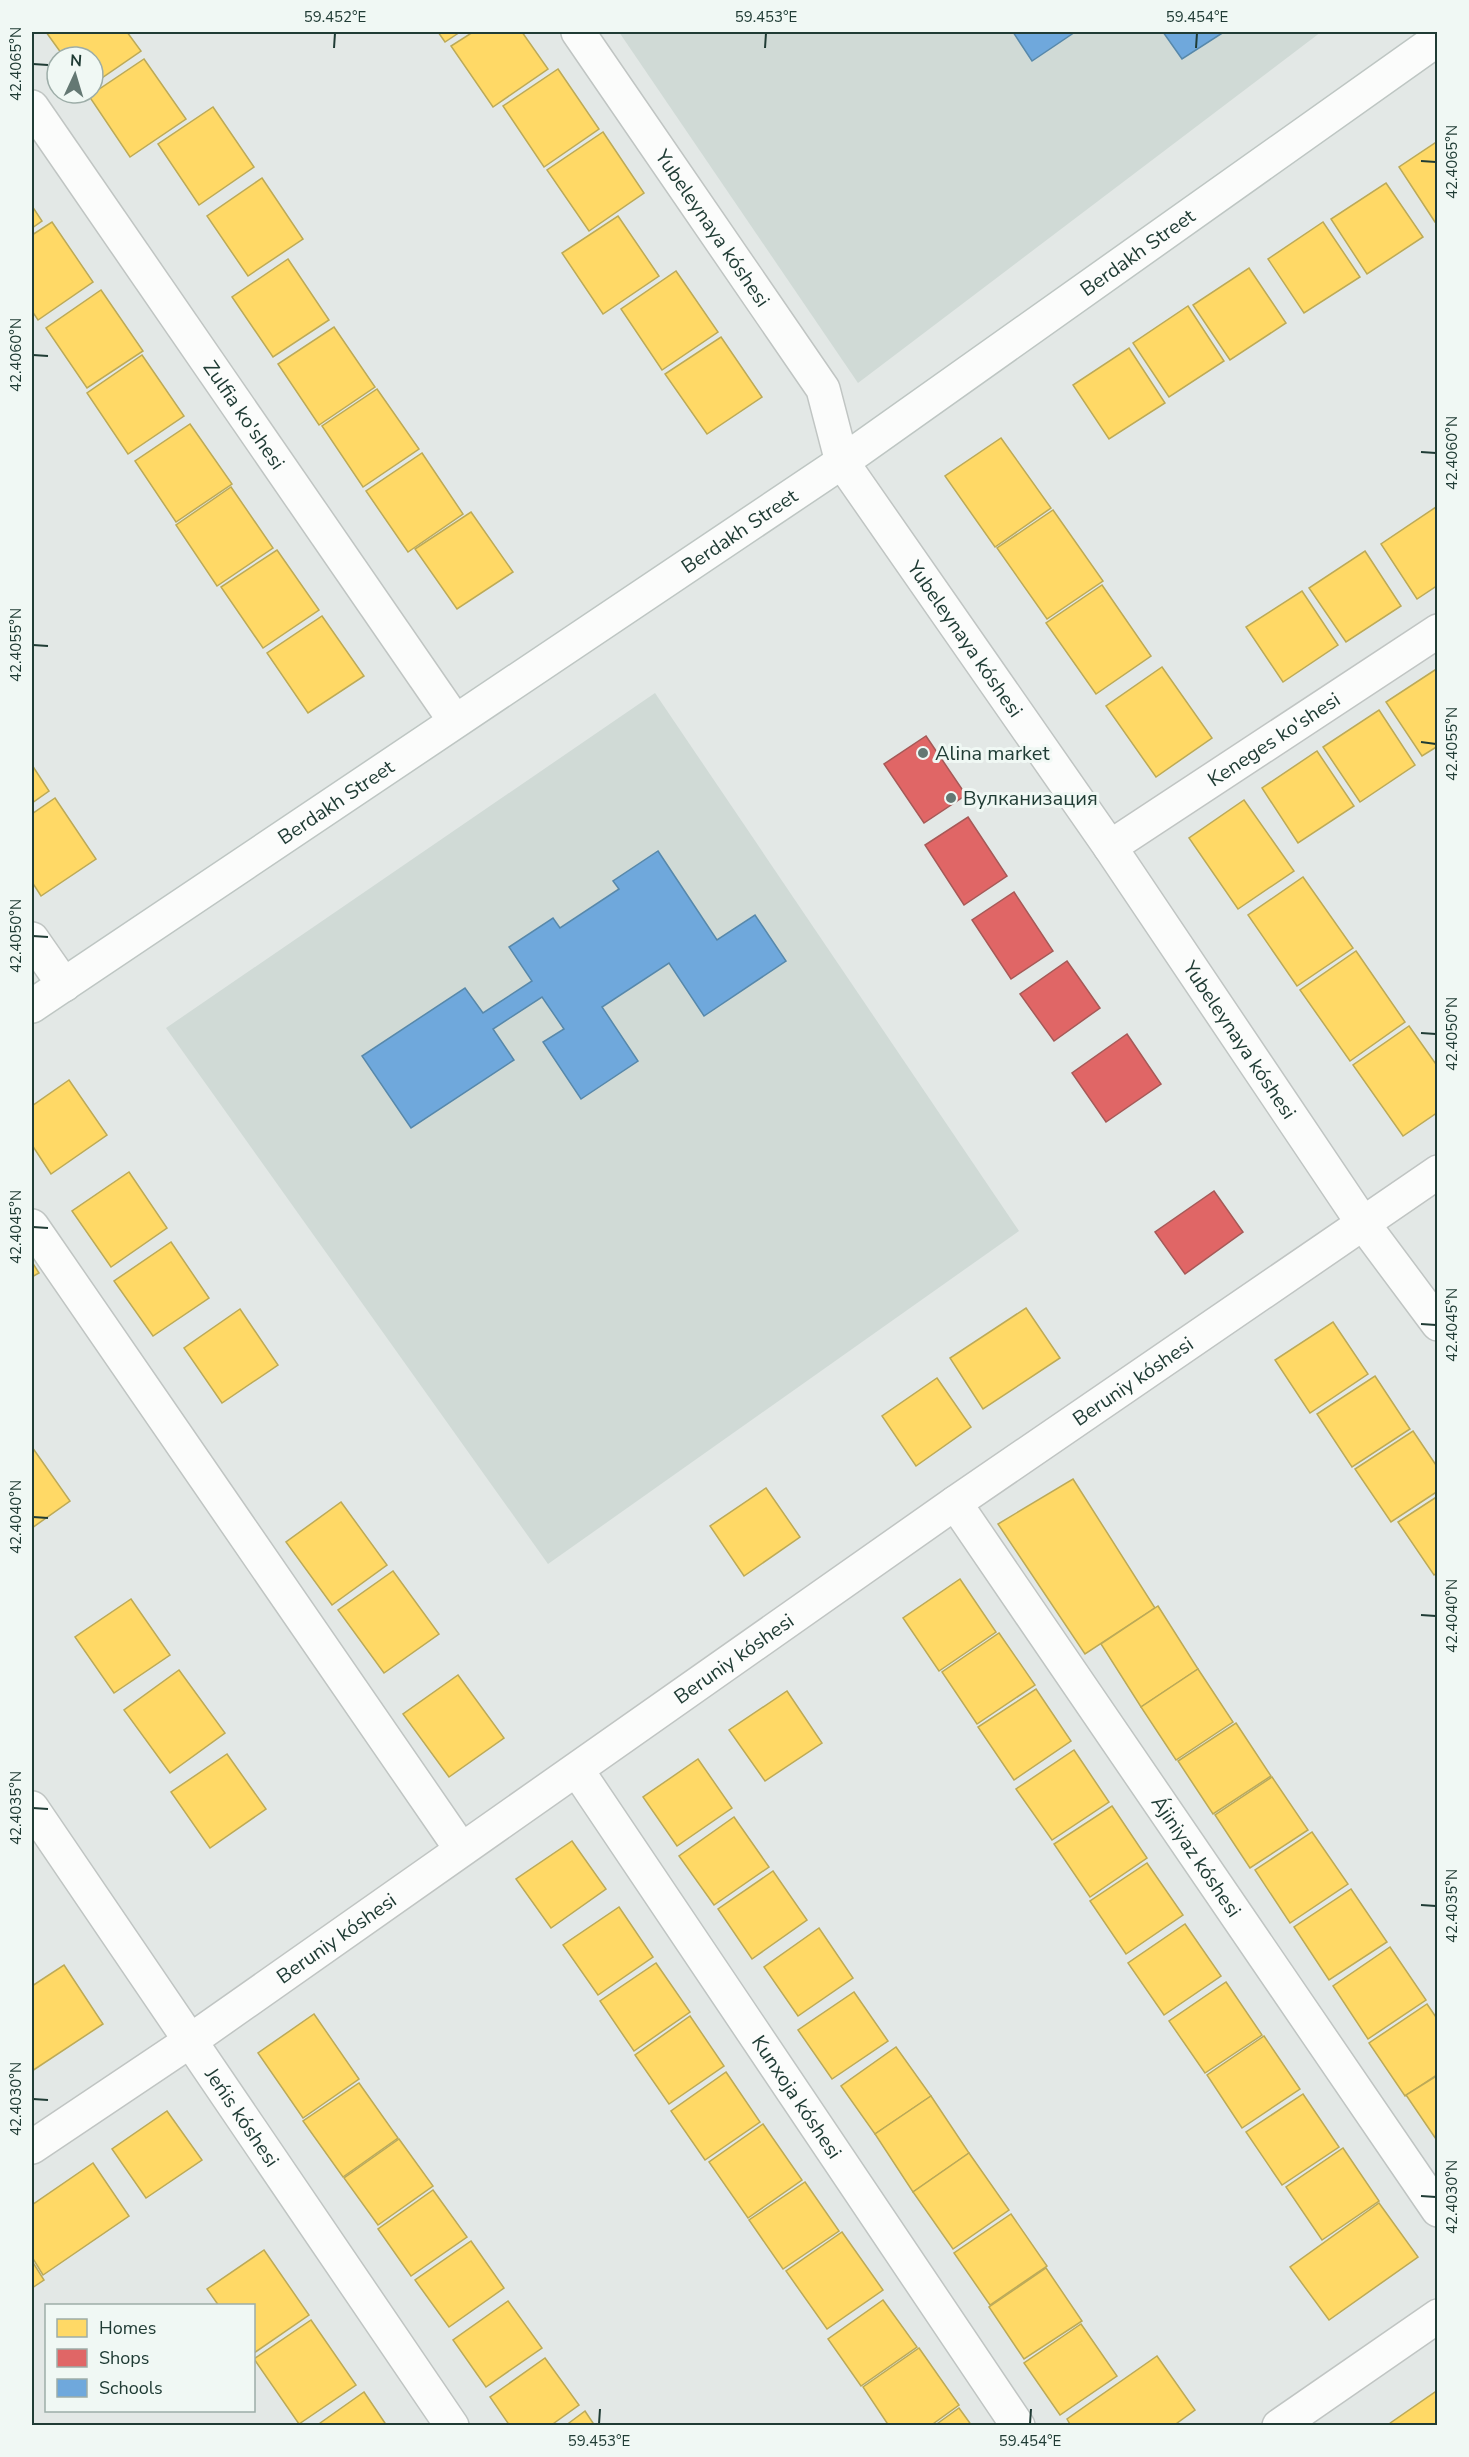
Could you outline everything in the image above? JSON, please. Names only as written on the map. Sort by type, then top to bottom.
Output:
[{"type":"street","name":"Yubeleynaya kóshesi","points":[[578,32],[824,389],[842,462],[1110,847],[1362,1222],[1437,1324]]},
{"type":"street","name":"Berdakh Street","points":[[32,1006],[842,462],[1437,39]]},
{"type":"street","name":"Zulfia ko'shesi","points":[[32,108],[455,722]]},
{"type":"street","name":"Keneges ko'shesi","points":[[1110,847],[1437,632]]},
{"type":"street","points":[[32,939],[64,985]]},
{"type":"street","name":"Beruniy kóshesi","points":[[32,2147],[190,2041],[461,1848],[577,1770],[955,1503],[1437,1172]]},
{"type":"street","points":[[32,1226],[461,1848]]},
{"type":"street","name":"Ájiniyaz kóshesi","points":[[955,1503],[1437,2210]]},
{"type":"street","name":"Kunxoja kóshesi","points":[[577,1770],[1018,2426]]},
{"type":"street","name":"Jeńis kóshesi","points":[[32,1808],[452,2426]]},
{"type":"street","points":[[1279,2426],[1437,2316]]},
{"type":"shaded area","points":[[619,32],[1321,32],[858,383]]},
{"type":"shaded area","points":[[655,693],[1019,1231],[548,1564],[166,1028]]},
{"type":"building: Homes","points":[[46,32],[127,32],[141,51],[105,76],[105,45],[55,45]]},
{"type":"building: Homes","points":[[438,32],[460,32],[445,42]]},
{"type":"building: Homes","points":[[473,32],[522,32],[548,69],[493,107],[451,46]]},
{"type":"building: Homes","points":[[144,59],[186,119],[130,157],[95,105],[105,105],[105,85]]},
{"type":"building: Homes","points":[[558,69],[599,129],[544,167],[503,106]]},
{"type":"building: Homes","points":[[213,107],[254,167],[199,205],[158,144]]},
{"type":"building: Homes","points":[[603,132],[644,193],[589,231],[547,170]]},
{"type":"building: Homes","points":[[1438,141],[1438,221],[1435,222],[1399,167]]},
{"type":"building: Homes","points":[[262,178],[303,239],[248,276],[207,216]]},
{"type":"building: Homes","points":[[1386,183],[1423,237],[1367,274],[1331,219]]},
{"type":"building: Homes","points":[[32,206],[42,221],[32,228]]},
{"type":"building: Homes","points":[[618,216],[659,276],[603,314],[562,253]]},
{"type":"building: Homes","points":[[52,222],[93,282],[38,320],[32,311],[32,235]]},
{"type":"building: Homes","points":[[1323,222],[1360,277],[1304,313],[1268,259]]},
{"type":"building: Homes","points":[[288,259],[329,320],[273,357],[232,297]]},
{"type":"building: Homes","points":[[1249,268],[1286,323],[1230,360],[1193,305]]},
{"type":"building: Homes","points":[[676,271],[718,332],[662,370],[621,309]]},
{"type":"building: Homes","points":[[101,290],[143,351],[87,388],[46,328]]},
{"type":"building: Homes","points":[[1188,306],[1224,361],[1169,397],[1133,343]]},
{"type":"building: Homes","points":[[334,327],[375,387],[319,425],[278,364]]},
{"type":"building: Homes","points":[[721,337],[762,397],[707,434],[665,374]]},
{"type":"building: Homes","points":[[1129,348],[1165,403],[1109,439],[1073,385]]},
{"type":"building: Homes","points":[[142,355],[184,416],[128,454],[87,393]]},
{"type":"building: Homes","points":[[377,389],[419,449],[363,487],[322,426]]},
{"type":"building: Homes","points":[[190,424],[232,484],[176,522],[135,461]]},
{"type":"building: Homes","points":[[1001,438],[1051,508],[995,547],[945,476]]},
{"type":"building: Homes","points":[[422,453],[463,514],[408,552],[366,491]]},
{"type":"building: Homes","points":[[231,487],[273,548],[217,586],[176,525]]},
{"type":"building: Homes","points":[[1436,507],[1438,585],[1417,599],[1381,544]]},
{"type":"building: Homes","points":[[1053,510],[1103,581],[1047,619],[997,548]]},
{"type":"building: Homes","points":[[471,512],[513,572],[457,609],[415,549]]},
{"type":"building: Homes","points":[[277,550],[319,610],[263,648],[221,587]]},
{"type":"building: Homes","points":[[1365,551],[1401,606],[1346,642],[1309,588]]},
{"type":"building: Homes","points":[[1102,585],[1151,656],[1096,694],[1046,623]]},
{"type":"building: Homes","points":[[1302,591],[1338,645],[1283,682],[1246,627]]},
{"type":"building: Homes","points":[[322,616],[364,676],[308,713],[267,653]]},
{"type":"building: Homes","points":[[1162,667],[1212,738],[1156,777],[1106,706]]},
{"type":"building: Homes","points":[[1438,668],[1438,746],[1422,756],[1386,702]]},
{"type":"building: Homes","points":[[1379,710],[1415,765],[1360,802],[1323,747]]},
{"type":"building: Homes","points":[[1317,751],[1354,806],[1298,843],[1262,788]]},
{"type":"building: Homes","points":[[32,765],[49,791],[32,803]]},
{"type":"building: Homes","points":[[55,798],[96,859],[41,896],[32,882],[32,814]]},
{"type":"building: Homes","points":[[1244,800],[1294,871],[1238,909],[1189,838]]},
{"type":"building: Homes","points":[[1303,877],[1353,948],[1297,986],[1248,915]]},
{"type":"building: Homes","points":[[1356,951],[1405,1022],[1350,1061],[1300,990]]},
{"type":"building: Homes","points":[[1409,1026],[1438,1067],[1438,1112],[1403,1136],[1353,1065]]},
{"type":"building: Homes","points":[[69,1080],[107,1135],[51,1174],[32,1145],[32,1106]]},
{"type":"building: Homes","points":[[129,1172],[167,1228],[111,1267],[72,1211]]},
{"type":"building: Homes","points":[[171,1242],[209,1298],[153,1336],[114,1281]]},
{"type":"building: Homes","points":[[32,1262],[39,1273],[32,1277]]},
{"type":"building: Homes","points":[[1026,1308],[1060,1358],[983,1409],[950,1358]]},
{"type":"building: Homes","points":[[240,1309],[278,1365],[222,1403],[184,1348]]},
{"type":"building: Homes","points":[[1333,1322],[1368,1374],[1310,1413],[1275,1360]]},
{"type":"building: Homes","points":[[1375,1376],[1410,1429],[1352,1467],[1317,1414]]},
{"type":"building: Homes","points":[[937,1378],[971,1427],[916,1466],[882,1416]]},
{"type":"building: Homes","points":[[1413,1431],[1438,1468],[1438,1491],[1391,1522],[1355,1469]]},
{"type":"building: Homes","points":[[32,1447],[70,1501],[32,1528]]},
{"type":"building: Homes","points":[[1073,1479],[1155,1608],[1085,1654],[998,1524]]},
{"type":"building: Homes","points":[[766,1488],[800,1537],[744,1576],[710,1526]]},
{"type":"building: Homes","points":[[1438,1496],[1438,1572],[1434,1575],[1398,1522]]},
{"type":"building: Homes","points":[[341,1502],[387,1565],[332,1605],[286,1542]]},
{"type":"building: Homes","points":[[393,1571],[439,1634],[384,1673],[338,1610]]},
{"type":"building: Homes","points":[[960,1579],[996,1632],[939,1671],[903,1618]]},
{"type":"building: Homes","points":[[131,1599],[170,1655],[114,1693],[75,1637]]},
{"type":"building: Homes","points":[[1158,1606],[1198,1669],[1141,1707],[1101,1644]]},
{"type":"building: Homes","points":[[999,1633],[1035,1685],[977,1724],[942,1672]]},
{"type":"building: Homes","points":[[1198,1669],[1233,1722],[1176,1760],[1141,1707]]},
{"type":"building: Homes","points":[[179,1670],[225,1733],[170,1773],[124,1710]]},
{"type":"building: Homes","points":[[458,1675],[504,1738],[449,1777],[403,1714]]},
{"type":"building: Homes","points":[[1036,1689],[1071,1741],[1014,1780],[978,1727]]},
{"type":"building: Homes","points":[[787,1691],[822,1743],[765,1781],[729,1730]]},
{"type":"building: Homes","points":[[1236,1723],[1271,1776],[1213,1814],[1178,1761]]},
{"type":"building: Homes","points":[[1074,1750],[1109,1802],[1052,1840],[1016,1789]]},
{"type":"building: Homes","points":[[227,1754],[266,1809],[210,1848],[171,1792]]},
{"type":"building: Homes","points":[[698,1759],[732,1808],[677,1846],[643,1797]]},
{"type":"building: Homes","points":[[1272,1777],[1308,1830],[1250,1868],[1215,1815]]},
{"type":"building: Homes","points":[[1112,1806],[1147,1858],[1090,1897],[1054,1844]]},
{"type":"building: Homes","points":[[734,1817],[769,1867],[714,1905],[679,1856]]},
{"type":"building: Homes","points":[[1312,1832],[1348,1884],[1290,1923],[1255,1870]]},
{"type":"building: Homes","points":[[572,1841],[606,1889],[551,1928],[516,1879]]},
{"type":"building: Homes","points":[[1147,1863],[1183,1915],[1126,1954],[1090,1901]]},
{"type":"building: Homes","points":[[773,1871],[807,1920],[752,1959],[718,1909]]},
{"type":"building: Homes","points":[[1351,1889],[1387,1942],[1329,1980],[1294,1927]]},
{"type":"building: Homes","points":[[619,1907],[653,1957],[598,1995],[563,1945]]},
{"type":"building: Homes","points":[[1185,1924],[1221,1976],[1164,2015],[1128,1963]]},
{"type":"building: Homes","points":[[819,1928],[853,1978],[798,2016],[764,1967]]},
{"type":"building: Homes","points":[[1390,1947],[1426,2000],[1368,2039],[1333,1986]]},
{"type":"building: Homes","points":[[656,1963],[690,2012],[634,2051],[600,2001]]},
{"type":"building: Homes","points":[[64,1965],[103,2024],[32,2071],[32,1986]]},
{"type":"building: Homes","points":[[1226,1982],[1262,2035],[1205,2073],[1169,2021]]},
{"type":"building: Homes","points":[[854,1992],[888,2041],[832,2079],[798,2030]]},
{"type":"building: Homes","points":[[1427,2004],[1438,2020],[1438,2074],[1405,2096],[1369,2043]]},
{"type":"building: Homes","points":[[314,2014],[359,2079],[303,2118],[258,2053]]},
{"type":"building: Homes","points":[[690,2016],[724,2066],[669,2104],[635,2055]]},
{"type":"building: Homes","points":[[1264,2036],[1300,2089],[1242,2128],[1207,2075]]},
{"type":"building: Homes","points":[[896,2047],[931,2096],[875,2134],[841,2086]]},
{"type":"building: Homes","points":[[726,2072],[760,2122],[705,2160],[671,2111]]},
{"type":"building: Homes","points":[[1438,2075],[1438,2142],[1406,2095]]},
{"type":"building: Homes","points":[[359,2083],[398,2138],[343,2177],[303,2121]]},
{"type":"building: Homes","points":[[1303,2094],[1339,2147],[1282,2185],[1246,2132]]},
{"type":"building: Homes","points":[[931,2096],[969,2153],[913,2192],[875,2134]]},
{"type":"building: Homes","points":[[167,2111],[202,2160],[146,2198],[112,2149]]},
{"type":"building: Homes","points":[[763,2124],[802,2180],[748,2218],[709,2162]]},
{"type":"building: Homes","points":[[399,2139],[433,2186],[378,2225],[344,2178]]},
{"type":"building: Homes","points":[[1343,2148],[1379,2201],[1322,2240],[1286,2187]]},
{"type":"building: Homes","points":[[969,2153],[1009,2210],[953,2249],[913,2192]]},
{"type":"building: Homes","points":[[93,2163],[129,2216],[43,2275],[32,2257],[32,2205]]},
{"type":"building: Homes","points":[[805,2182],[839,2231],[783,2269],[749,2220]]},
{"type":"building: Homes","points":[[433,2190],[467,2237],[411,2276],[378,2229]]},
{"type":"building: Homes","points":[[1379,2203],[1418,2257],[1329,2320],[1290,2267]]},
{"type":"building: Homes","points":[[1011,2214],[1047,2266],[990,2305],[954,2253]]},
{"type":"building: Homes","points":[[842,2232],[883,2290],[827,2329],[786,2271]]},
{"type":"building: Homes","points":[[471,2241],[504,2288],[449,2327],[415,2280]]},
{"type":"building: Homes","points":[[264,2250],[309,2315],[255,2352],[255,2304],[218,2304],[207,2289]]},
{"type":"building: Homes","points":[[32,2261],[44,2280],[32,2288]]},
{"type":"building: Homes","points":[[1046,2268],[1082,2321],[1024,2359],[989,2307]]},
{"type":"building: Homes","points":[[883,2300],[917,2347],[861,2386],[828,2339]]},
{"type":"building: Homes","points":[[508,2301],[542,2348],[486,2387],[453,2340]]},
{"type":"building: Homes","points":[[311,2320],[356,2385],[299,2424],[255,2358]]},
{"type":"building: Homes","points":[[1081,2324],[1117,2376],[1060,2415],[1024,2363]]},
{"type":"building: Homes","points":[[919,2348],[959,2405],[930,2426],[889,2426],[863,2387]]},
{"type":"building: Homes","points":[[1157,2356],[1195,2410],[1173,2426],[1071,2426],[1067,2419]]},
{"type":"building: Homes","points":[[545,2358],[579,2405],[550,2426],[510,2426],[490,2397]]},
{"type":"building: Homes","points":[[1438,2390],[1438,2426],[1386,2426]]},
{"type":"building: Homes","points":[[364,2392],[387,2426],[316,2426]]},
{"type":"building: Homes","points":[[959,2408],[972,2426],[934,2426]]},
{"type":"building: Homes","points":[[585,2411],[595,2426],[565,2426]]},
{"type":"building: Shops","points":[[926,736],[966,795],[924,823],[884,764]]},
{"type":"building: Shops","points":[[968,817],[1007,876],[964,905],[925,845]]},
{"type":"building: Shops","points":[[1014,892],[1053,951],[1011,979],[972,920]]},
{"type":"building: Shops","points":[[1067,961],[1100,1008],[1054,1041],[1020,994]]},
{"type":"building: Shops","points":[[1127,1034],[1161,1084],[1106,1122],[1072,1073]]},
{"type":"building: Shops","points":[[1214,1191],[1243,1232],[1185,1274],[1155,1232]]},
{"type":"building: Schools","points":[[1013,32],[1075,32],[1032,61]]},
{"type":"building: Schools","points":[[1163,32],[1224,32],[1182,59]]},
{"type":"building: Schools","points":[[658,851],[717,940],[755,915],[786,961],[704,1016],[669,963],[602,1007],[638,1061],[581,1099],[543,1042],[564,1029],[542,997],[493,1029],[514,1060],[411,1128],[362,1056],[465,988],[483,1013],[532,981],[509,947],[553,918],[560,928],[619,889],[613,881]]},
{"type":"place","name":"Alina market","points":[[923,753]]},
{"type":"place","name":"Вулканизация","points":[[951,798]]}]
